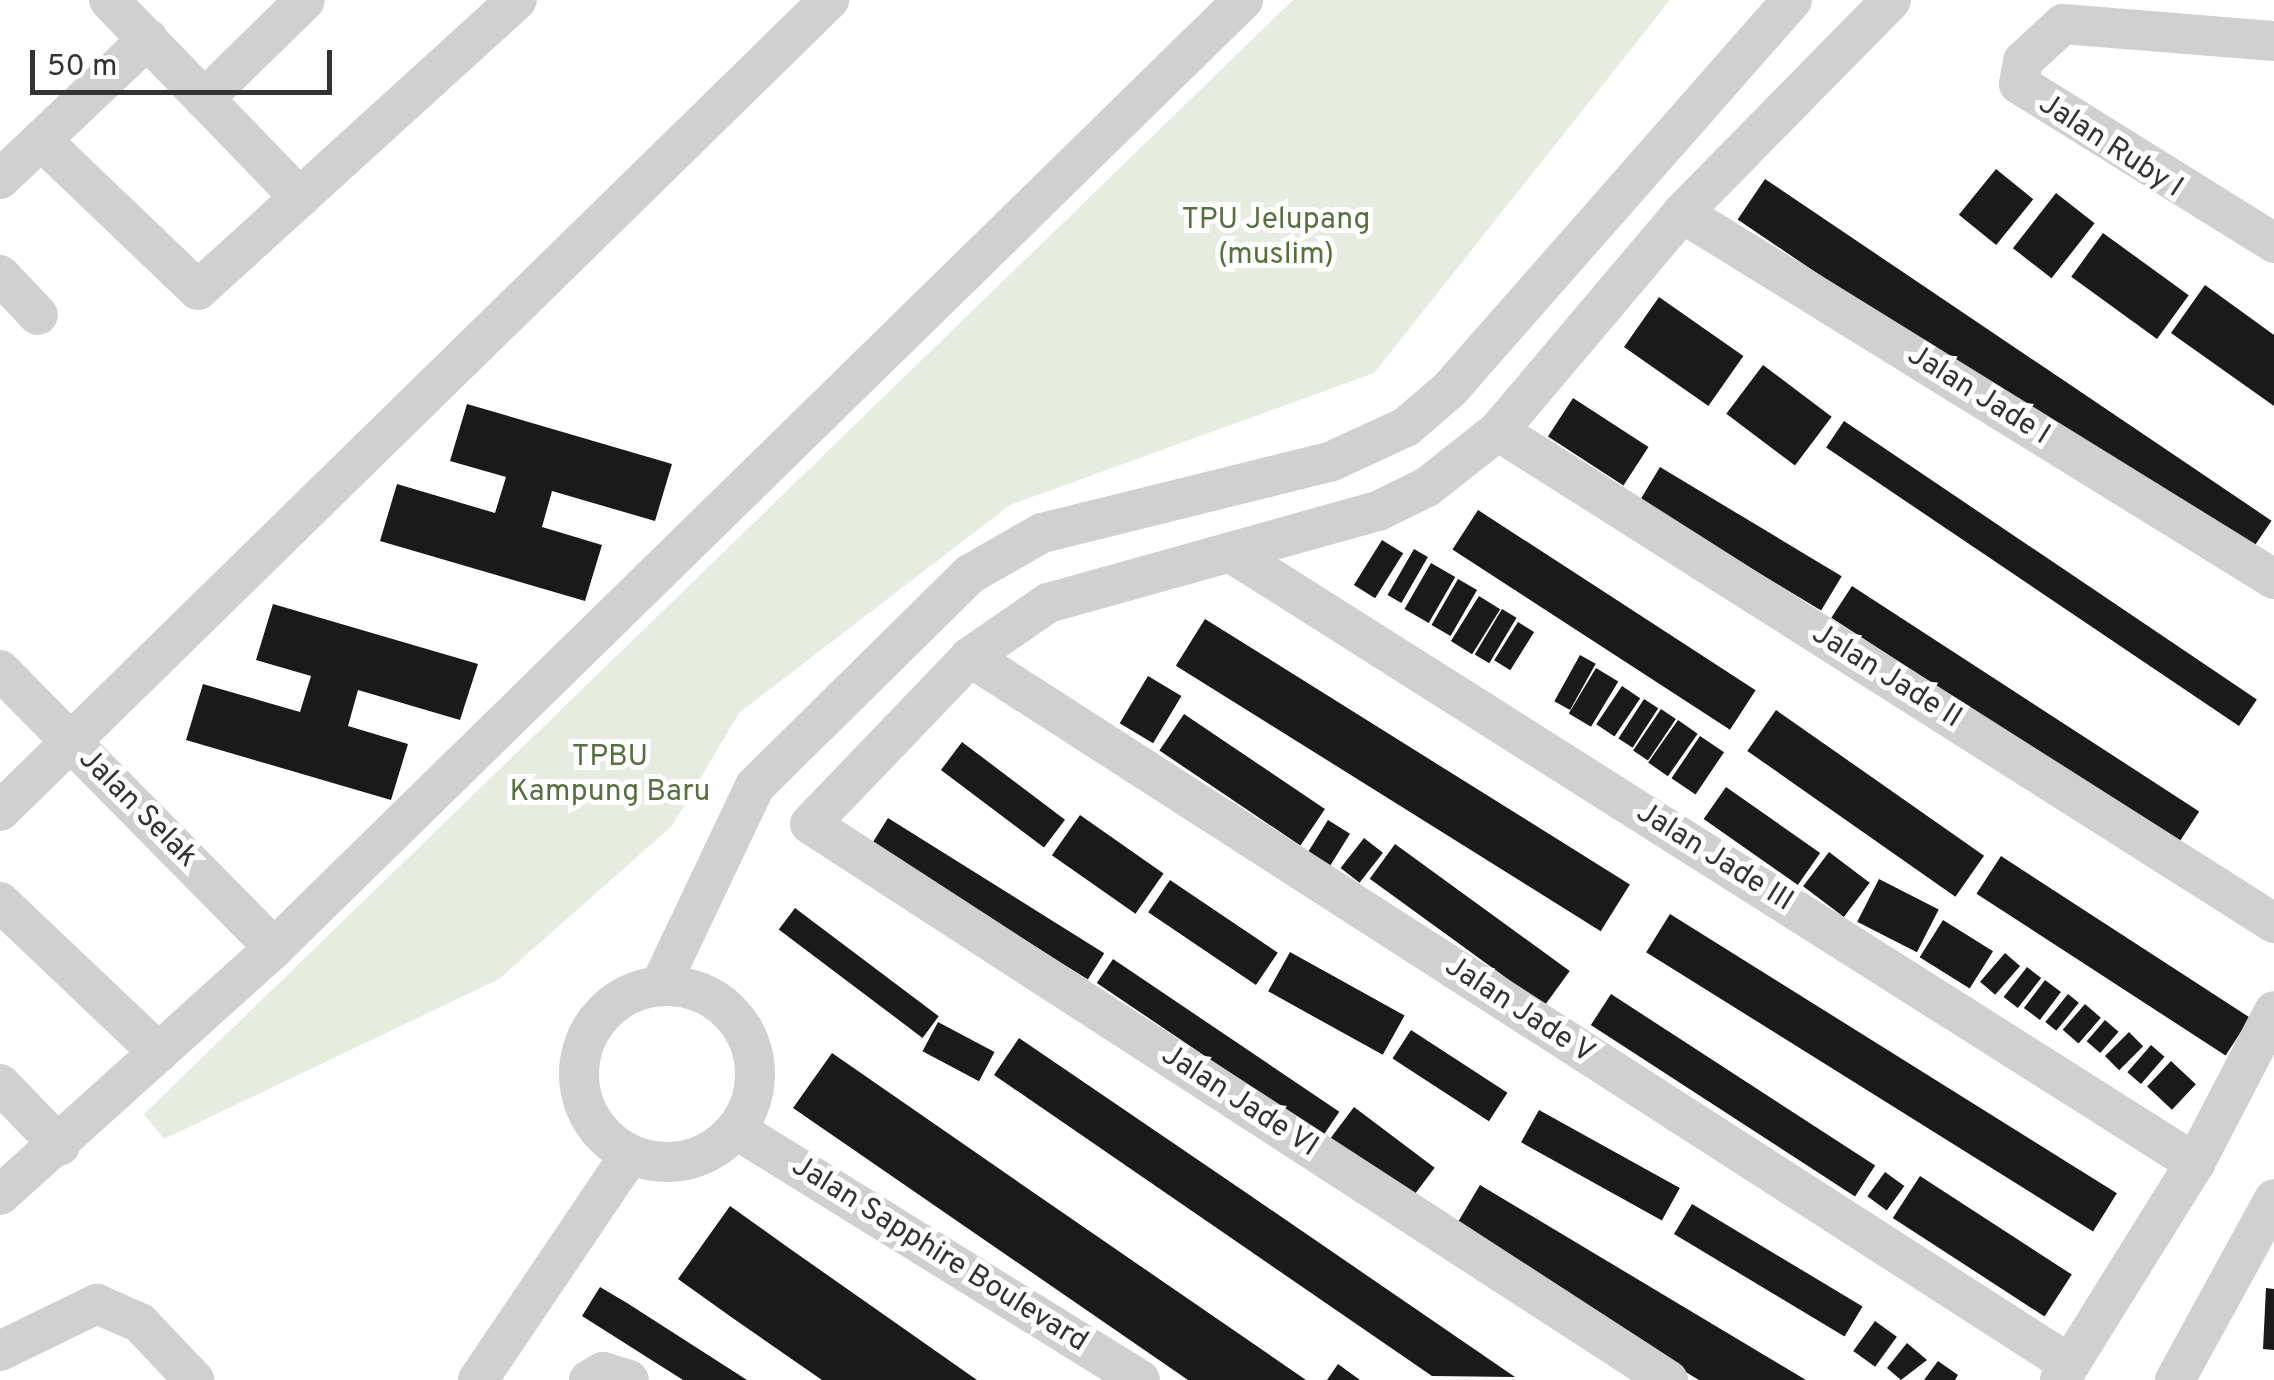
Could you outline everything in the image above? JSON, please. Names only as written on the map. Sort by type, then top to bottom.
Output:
[{"type":"street","points":[[204,100],[304,0]]},
{"type":"street","points":[[0,811],[68,739],[828,0]]},
{"type":"street","points":[[660,986],[755,786],[970,574],[1042,533],[1332,460],[1406,426],[1450,389],[1792,0]]},
{"type":"street","points":[[970,657],[1048,603],[1378,511],[1427,487],[1498,431],[1682,214],[1890,0]]},
{"type":"street","points":[[0,1195],[60,1146],[274,948],[1239,1]]},
{"type":"street","points":[[116,2],[300,198]]},
{"type":"street","points":[[41,140],[198,290],[300,198],[496,7]]},
{"type":"street","points":[[2065,12],[2274,41]]},
{"type":"street","name":"Jalan Ruby I","points":[[2065,12],[2022,62],[2018,84],[2274,244]]},
{"type":"street","points":[[0,179],[148,40]]},
{"type":"street","name":"Jalan Jade I","points":[[1682,214],[2274,579]]},
{"type":"street","points":[[0,275],[38,315]]},
{"type":"street","name":"Jalan Jade II","points":[[1498,431],[2274,923]]},
{"type":"street","name":"Jalan Jade III","points":[[1233,554],[2194,1163]]},
{"type":"street","name":"Jalan Jade VI","points":[[970,657],[810,824],[1668,1380]]},
{"type":"street","name":"Jalan Jade V","points":[[970,657],[2064,1372]]},
{"type":"street","name":"Jalan Selak","points":[[0,670],[274,948]]},
{"type":"street","points":[[0,902],[159,1053]]},
{"type":"street","points":[[660,986],[690,988],[738,1020],[756,1075],[737,1130],[688,1160],[630,1155],[588,1115],[580,1058],[608,1008],[660,986]]},
{"type":"street","points":[[2064,1372],[2194,1163],[2274,1011]]},
{"type":"street","points":[[0,1084],[60,1146]]},
{"type":"street","name":"Jalan Sapphire Boulevard","points":[[737,1130],[1140,1380]]},
{"type":"street","points":[[478,1380],[630,1155]]},
{"type":"street","points":[[2186,1379],[2274,1199]]},
{"type":"street","points":[[0,1351],[97,1304],[140,1323],[194,1380]]},
{"type":"green space","points":[[1293,0],[1670,0],[1374,373],[1010,505],[739,713],[672,826],[499,979],[164,1139],[144,1114]]},
{"type":"building","points":[[1996,169],[2033,199],[1996,245],[1959,215]]},
{"type":"building","points":[[1765,179],[2272,521],[2244,561],[1738,220]]},
{"type":"building","points":[[2056,193],[2095,223],[2052,278],[2013,248]]},
{"type":"building","points":[[2103,233],[2189,295],[2157,339],[2071,277]]},
{"type":"building","points":[[2205,285],[2274,335],[2274,406],[2171,333]]},
{"type":"building","points":[[1659,297],[1743,356],[1708,406],[1624,347]]},
{"type":"building","points":[[1763,365],[1832,417],[1795,465],[1726,414]]},
{"type":"building","points":[[1573,398],[1648,447],[1623,486],[1548,437]]},
{"type":"building","points":[[467,404],[672,464],[655,521],[552,491],[542,527],[602,545],[585,601],[380,541],[397,484],[495,513],[506,477],[450,461]]},
{"type":"building","points":[[1844,421],[2257,699],[2239,726],[1826,448]]},
{"type":"building","points":[[1660,467],[1842,576],[1821,610],[1639,501]]},
{"type":"building","points":[[1478,510],[1756,690],[1730,730],[1452,549]]},
{"type":"building","points":[[1382,540],[1403,553],[1375,598],[1354,585]]},
{"type":"building","points":[[1414,549],[1428,557],[1401,603],[1388,595]]},
{"type":"building","points":[[1431,563],[1455,577],[1429,623],[1404,609]]},
{"type":"building","points":[[1458,579],[1477,590],[1451,636],[1432,625]]},
{"type":"building","points":[[1852,586],[2199,811],[2179,843],[1831,618]]},
{"type":"building","points":[[1479,596],[1500,609],[1472,654],[1451,641]]},
{"type":"building","points":[[273,604],[478,664],[460,720],[358,690],[348,726],[408,744],[391,800],[186,740],[203,684],[300,712],[311,676],[256,660]]},
{"type":"building","points":[[1502,609],[1517,618],[1489,663],[1475,654]]},
{"type":"building","points":[[1205,619],[1630,884],[1601,931],[1176,666]]},
{"type":"building","points":[[1518,622],[1534,632],[1510,670],[1494,660]]},
{"type":"building","points":[[1580,655],[1596,664],[1570,710],[1554,701]]},
{"type":"building","points":[[1596,668],[1618,681],[1591,727],[1569,713]]},
{"type":"building","points":[[1148,676],[1181,696],[1153,743],[1120,723]]},
{"type":"building","points":[[1622,686],[1640,698],[1615,736],[1596,724]]},
{"type":"building","points":[[1644,699],[1658,708],[1633,748],[1618,738]]},
{"type":"building","points":[[1661,709],[1676,719],[1648,761],[1633,750]]},
{"type":"building","points":[[1776,710],[1984,856],[1955,897],[1747,751]]},
{"type":"building","points":[[1184,714],[1325,809],[1300,846],[1159,750]]},
{"type":"building","points":[[1678,720],[1698,734],[1668,776],[1648,763]]},
{"type":"building","points":[[1700,736],[1724,752],[1696,794],[1671,778]]},
{"type":"building","points":[[962,742],[1065,820],[1044,848],[941,770]]},
{"type":"building","points":[[1726,787],[1820,853],[1798,885],[1704,819]]},
{"type":"building","points":[[1080,815],[1164,874],[1135,914],[1052,855]]},
{"type":"building","points":[[888,818],[1104,953],[1088,979],[872,844]]},
{"type":"building","points":[[1328,820],[1350,834],[1329,868],[1307,854]]},
{"type":"building","points":[[1364,838],[1383,853],[1360,883],[1341,868]]},
{"type":"building","points":[[1395,844],[1570,971],[1544,1006],[1370,879]]},
{"type":"building","points":[[1829,852],[1870,883],[1844,917],[1803,886]]},
{"type":"building","points":[[2001,856],[2250,1018],[2226,1055],[1976,894]]},
{"type":"building","points":[[1879,879],[1939,909],[1917,952],[1857,922]]},
{"type":"building","points":[[1170,880],[1278,953],[1256,985],[1148,912]]},
{"type":"building","points":[[795,908],[939,1016],[923,1038],[779,930]]},
{"type":"building","points":[[1670,914],[2117,1193],[2093,1231],[1646,952]]},
{"type":"building","points":[[1943,920],[1993,951],[1970,989],[1920,957]]},
{"type":"building","points":[[1290,952],[1405,1016],[1383,1055],[1268,991]]},
{"type":"building","points":[[2005,953],[2020,966],[1995,995],[1980,982]]},
{"type":"building","points":[[1113,959],[1339,1112],[1323,1136],[1097,983]]},
{"type":"building","points":[[2027,967],[2041,978],[2018,1008],[2004,997]]},
{"type":"building","points":[[2045,980],[2061,992],[2040,1020],[2024,1008]]},
{"type":"building","points":[[1611,994],[1875,1166],[1855,1197],[1591,1025]]},
{"type":"building","points":[[2068,994],[2079,1003],[2056,1031],[2045,1022]]},
{"type":"building","points":[[2085,1004],[2101,1018],[2079,1043],[2063,1030]]},
{"type":"building","points":[[2105,1020],[2119,1032],[2100,1053],[2087,1041]]},
{"type":"building","points":[[938,1022],[995,1052],[979,1081],[923,1051]]},
{"type":"building","points":[[1411,1030],[1507,1093],[1489,1121],[1392,1059]]},
{"type":"building","points":[[2129,1032],[2143,1046],[2119,1070],[2105,1056]]},
{"type":"building","points":[[1019,1038],[1515,1377],[1432,1376],[994,1075]]},
{"type":"building","points":[[2151,1045],[2165,1057],[2141,1084],[2127,1072]]},
{"type":"building","points":[[832,1053],[1306,1380],[1188,1380],[793,1108]]},
{"type":"building","points":[[2171,1061],[2196,1084],[2172,1110],[2147,1087]]},
{"type":"building","points":[[1354,1107],[1435,1168],[1411,1200],[1330,1139]]},
{"type":"building","points":[[1539,1110],[1680,1188],[1662,1220],[1521,1142]]},
{"type":"building","points":[[1885,1172],[1904,1186],[1887,1210],[1867,1196]]},
{"type":"building","points":[[1920,1176],[2072,1275],[2045,1317],[1893,1218]]},
{"type":"building","points":[[1480,1185],[1806,1380],[1699,1380],[1452,1232]]},
{"type":"building","points":[[1692,1204],[1863,1306],[1845,1336],[1674,1234]]},
{"type":"building","points":[[730,1206],[977,1380],[822,1380],[734,1319],[678,1279]]},
{"type":"building","points":[[600,1287],[747,1380],[683,1380],[582,1316]]},
{"type":"building","points":[[2266,1288],[2274,1289],[2274,1350],[2263,1349]]},
{"type":"building","points":[[1875,1321],[1897,1337],[1875,1367],[1853,1351]]},
{"type":"building","points":[[1907,1343],[1927,1360],[1901,1380],[1887,1368]]},
{"type":"building","points":[[1938,1361],[1958,1375],[1955,1380],[1924,1380]]},
{"type":"building","points":[[1338,1364],[1360,1380],[1327,1380]]},
{"type":"park label","name":"TPU Jelupang (muslim)","points":[[1276,238]]},
{"type":"park label","name":"TPBU Kampung Baru","points":[[610,775]]}]
